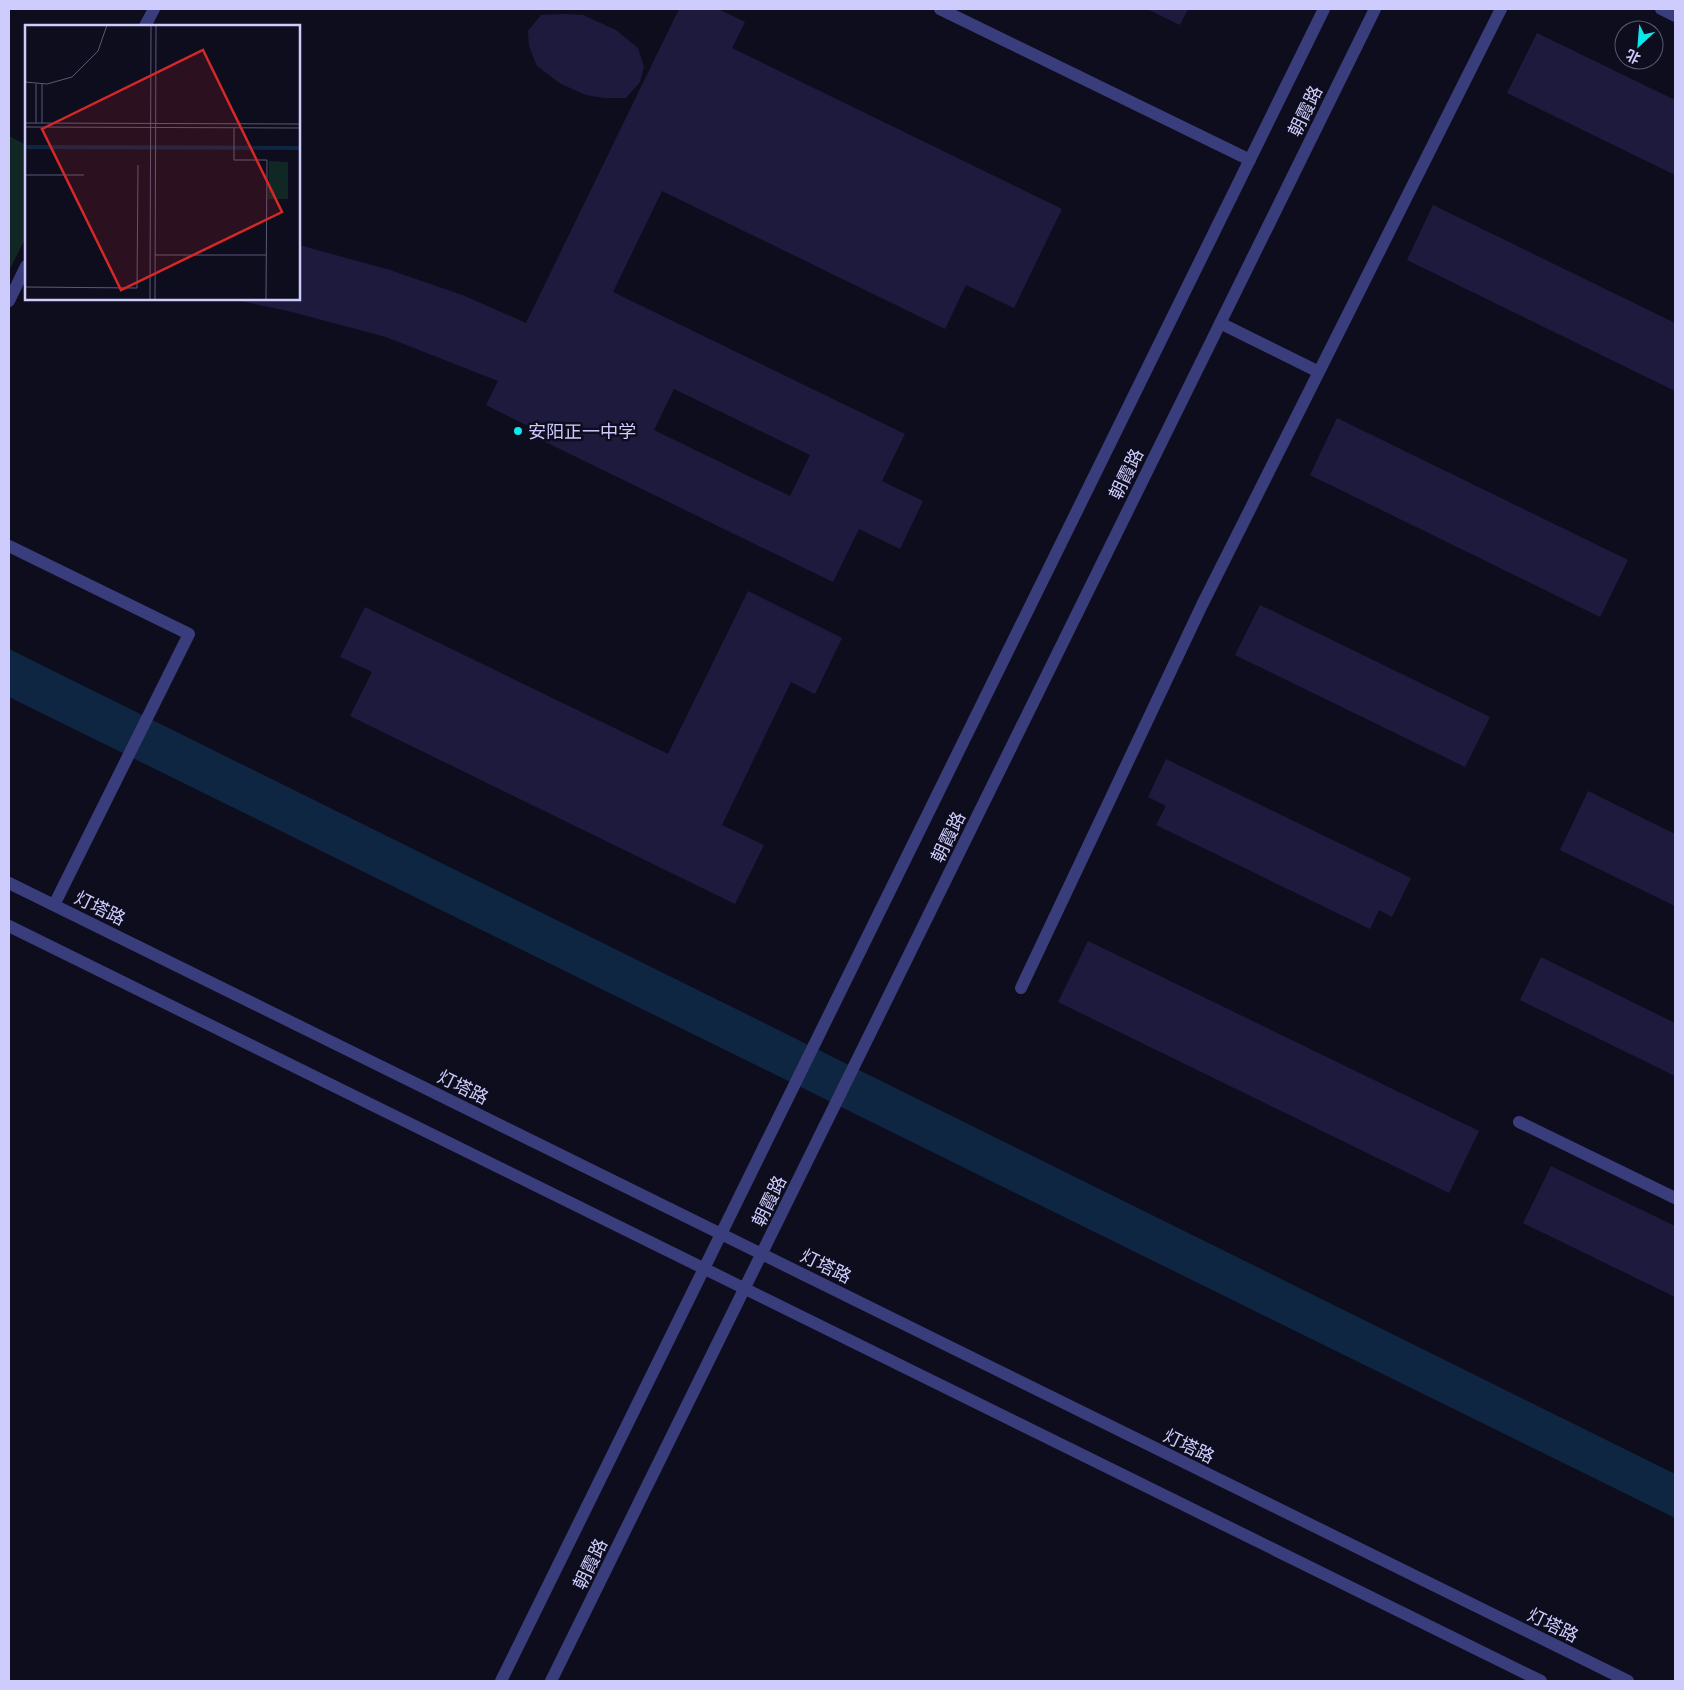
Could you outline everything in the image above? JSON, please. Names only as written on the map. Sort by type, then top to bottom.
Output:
[{"type":"street","points":[[146,25],[154,9]]},
{"type":"street","points":[[940,9],[1250,160]]},
{"type":"street","name":"朝霞路","points":[[501,1681],[1324,9]]},
{"type":"street","name":"朝霞路","points":[[551,1681],[1375,9]]},
{"type":"street","points":[[1020,988],[1202,606],[1501,9]]},
{"type":"street","points":[[1661,9],[1675,16]]},
{"type":"street","points":[[9,301],[25,268]]},
{"type":"street","points":[[1220,323],[1319,372]]},
{"type":"street","points":[[9,546],[189,634],[54,905]]},
{"type":"street","name":"灯塔路","points":[[9,883],[1628,1681]]},
{"type":"street","points":[[9,926],[1541,1681]]},
{"type":"street","points":[[1519,1122],[1675,1198]]},
{"type":"green space","points":[[9,136],[25,144],[25,239],[9,271]]},
{"type":"water","points":[[9,649],[1675,1474],[1675,1518],[9,697]]},
{"type":"building","points":[[679,9],[718,9],[745,22],[732,48],[1062,209],[1014,308],[966,285],[945,329],[662,191],[613,292],[905,434],[882,481],[923,501],[900,549],[859,529],[833,582],[531,435],[534,429],[486,405],[498,381],[386,337],[292,312],[236,300],[300,300],[300,245],[390,270],[465,296],[526,323]],"holes":[[[674,389],[810,455],[790,496],[654,430]]]},
{"type":"building","points":[[1147,9],[1188,9],[1180,25]]},
{"type":"building","points":[[541,15],[583,15],[616,30],[638,48],[644,67],[640,82],[626,98],[604,98],[586,95],[561,84],[537,66],[529,46],[528,31]]},
{"type":"building","points":[[1537,33],[1675,100],[1675,175],[1507,93]]},
{"type":"building","points":[[1433,205],[1675,323],[1675,391],[1407,260]]},
{"type":"building","points":[[1337,418],[1628,560],[1600,617],[1310,475]]},
{"type":"building","points":[[748,591],[842,638],[815,694],[791,682],[722,825],[764,845],[735,904],[350,716],[372,672],[340,657],[365,607],[668,754]]},
{"type":"building","points":[[1260,605],[1490,717],[1465,767],[1235,655]]},
{"type":"building","points":[[1166,759],[1411,878],[1392,917],[1379,910],[1370,929],[1156,825],[1166,806],[1148,797]]},
{"type":"building","points":[[1588,791],[1675,834],[1675,906],[1560,850]]},
{"type":"building","points":[[1088,941],[1479,1131],[1449,1193],[1058,1002]]},
{"type":"building","points":[[1541,957],[1675,1023],[1675,1076],[1520,1000]]},
{"type":"building","points":[[1551,1166],[1675,1226],[1675,1297],[1523,1223]]},
{"type":"place","name":"安阳正一中学","points":[[518,431]]}]
